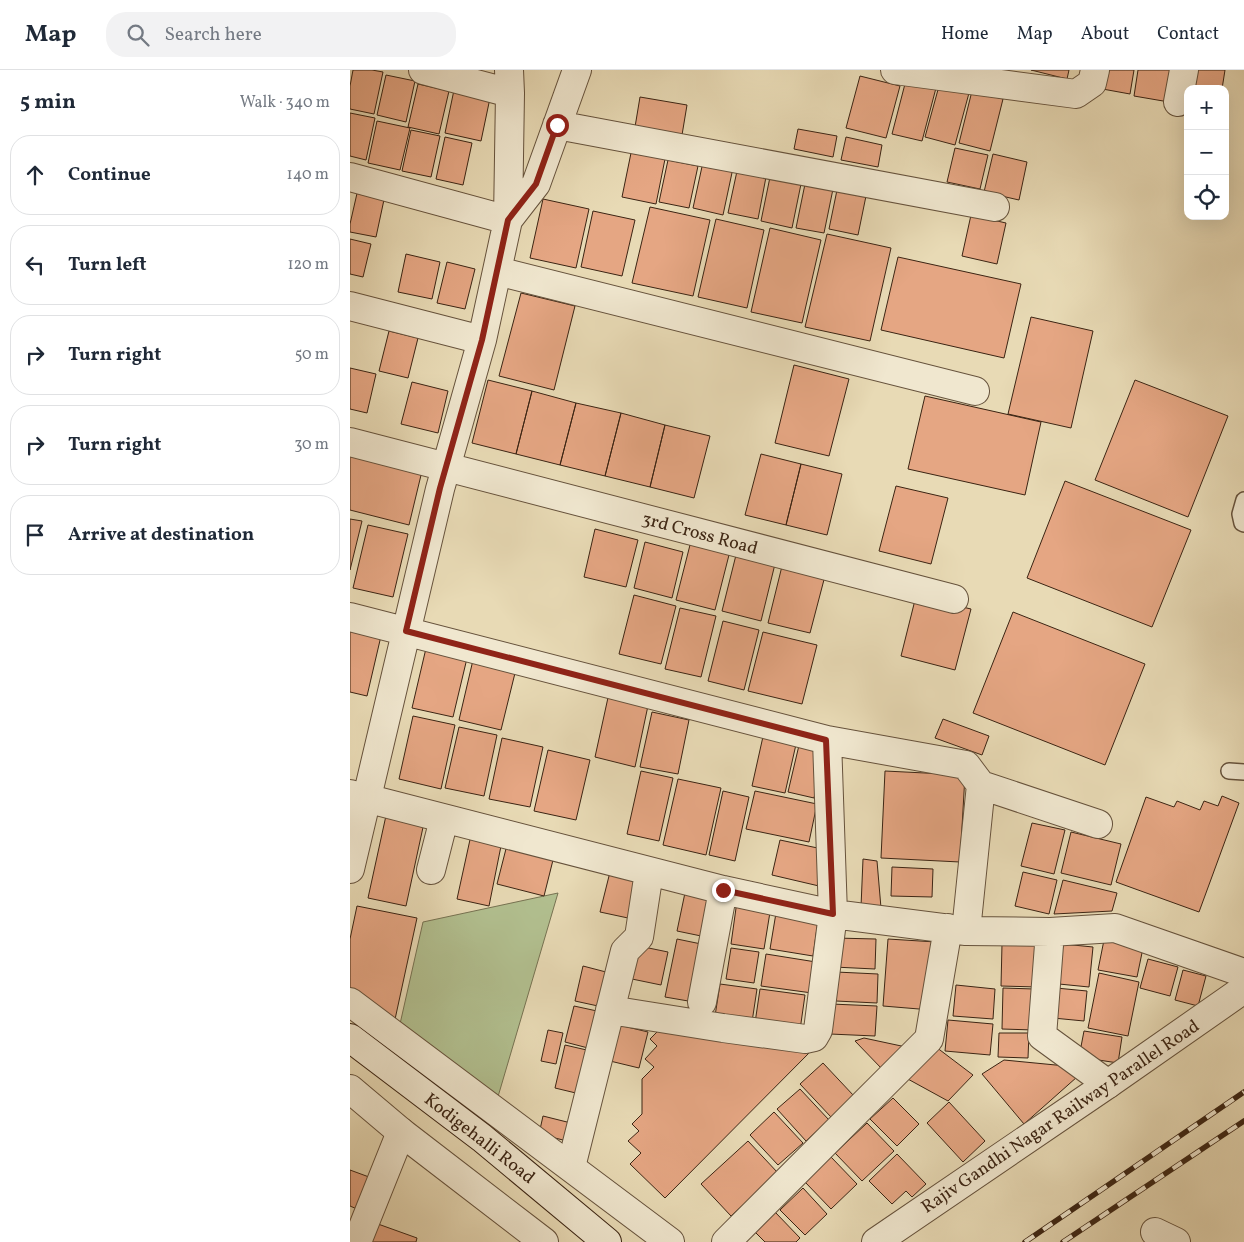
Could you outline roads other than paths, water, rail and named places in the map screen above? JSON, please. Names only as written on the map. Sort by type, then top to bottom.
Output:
[{"type":"street","points":[[350,869],[358,797],[406,631],[440,488],[482,340],[508,220],[509,81],[423,70]]},
{"type":"street","points":[[508,220],[536,184],[577,70]]},
{"type":"street","points":[[895,70],[1076,94],[1092,84],[1095,70]]},
{"type":"street","points":[[1178,102],[1184,70]]},
{"type":"street","points":[[557,125],[995,207]]},
{"type":"street","points":[[350,177],[508,220]]},
{"type":"street","points":[[497,272],[975,391]]},
{"type":"street","points":[[350,306],[482,340]]},
{"type":"street","name":"3rd Cross Road","points":[[350,442],[954,599]]},
{"type":"street","points":[[350,616],[826,740],[966,765],[981,785],[1098,824]]},
{"type":"street","points":[[610,1010],[805,1039],[814,1037],[818,1030],[833,914],[826,740]]},
{"type":"street","points":[[726,1242],[929,1039],[957,929],[981,785]]},
{"type":"street","points":[[358,797],[649,872],[833,914],[957,929],[1050,932],[1115,928],[1244,973]]},
{"type":"street","points":[[431,870],[444,819]]},
{"type":"street","points":[[571,1168],[625,951],[639,937],[649,872]]},
{"type":"street","points":[[702,1002],[723,890]]},
{"type":"street","points":[[1050,932],[1042,1036],[1108,1084]]},
{"type":"street","name":"Rajiv Gandhi Nagar Railway Parallel Road","points":[[876,1242],[1244,989]]},
{"type":"street","points":[[350,1002],[670,1242]]},
{"type":"street","name":"Kodigehalli Road","points":[[350,1038],[482,1138],[607,1242]]},
{"type":"street","points":[[350,1089],[401,1132],[544,1242]]},
{"type":"street","points":[[357,1242],[401,1132]]},
{"type":"lane","points":[[1244,500],[1240,514],[1244,524]]},
{"type":"lane","points":[[1228,771],[1244,772]]},
{"type":"railway","points":[[1025,1242],[1244,1092]]},
{"type":"railway","points":[[1063,1242],[1244,1121]]}]
